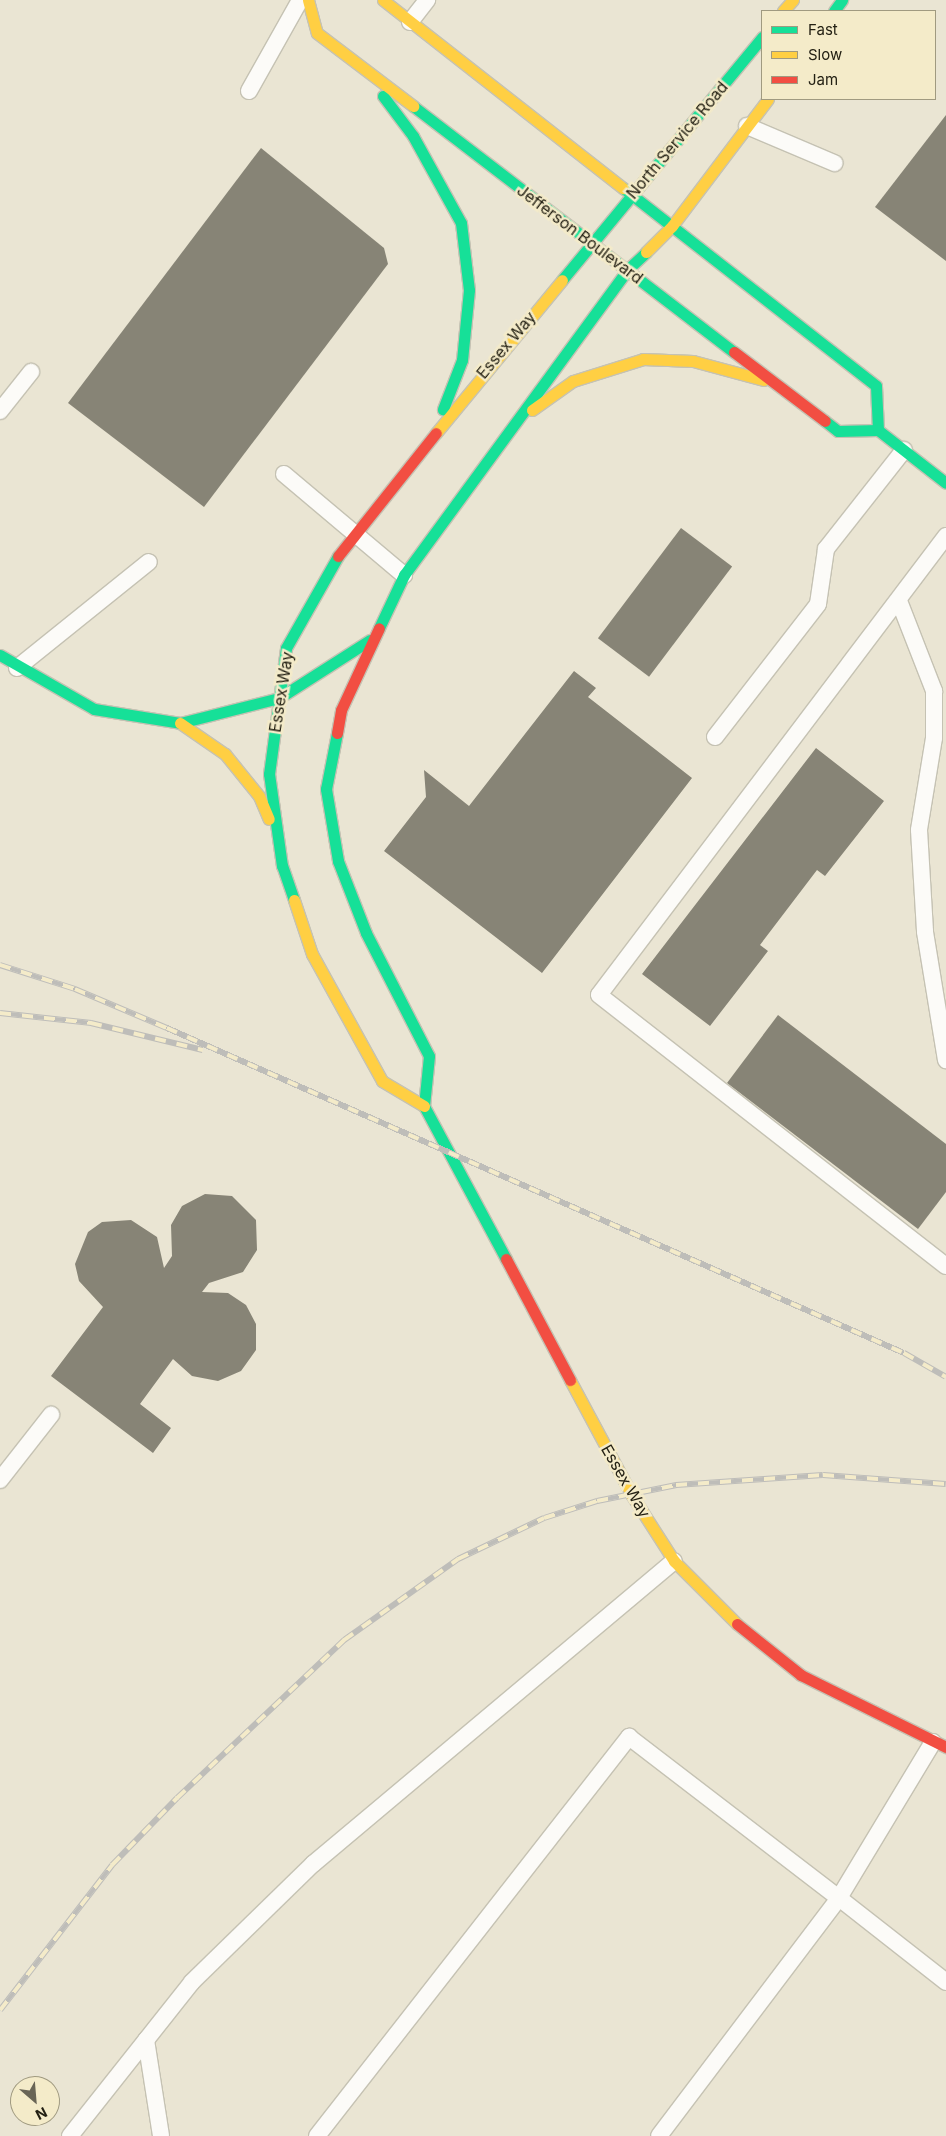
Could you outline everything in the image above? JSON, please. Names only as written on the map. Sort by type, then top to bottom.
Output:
[{"type":"street","name":"Jefferson Boulevard","points":[[308,0],[317,33],[838,430],[878,430]]},
{"type":"street","points":[[383,0],[876,386],[878,430],[946,483]]},
{"type":"street","points":[[785,10],[793,0]]},
{"type":"street","name":"North Service Road","points":[[591,243],[761,38]]},
{"type":"street","points":[[361,67],[414,136],[461,223],[469,290],[462,360],[435,431]]},
{"type":"street","points":[[424,1106],[429,1056],[366,934],[338,861],[326,789],[341,710],[370,640],[404,575],[507,429],[627,270],[672,226],[767,100]]},
{"type":"street","name":"Essex Way","points":[[591,243],[435,431],[354,533],[324,577],[286,648],[269,774],[282,866],[312,954],[382,1082],[424,1106],[631,1494],[674,1561],[745,1632],[801,1675],[940,1744]]},
{"type":"street","points":[[507,429],[573,381],[643,359],[693,361],[776,383]]},
{"type":"street","points":[[0,655],[18,668],[94,709],[180,723],[279,698],[370,640]]},
{"type":"street","points":[[180,723],[225,754],[260,796],[279,843]]},
{"type":"lane","points":[[250,90],[300,0]]},
{"type":"lane","points":[[410,22],[427,0]]},
{"type":"lane","points":[[748,126],[834,162]]},
{"type":"lane","points":[[0,411],[31,372]]},
{"type":"lane","points":[[715,737],[818,604],[826,550],[904,450]]},
{"type":"lane","points":[[284,474],[404,575]]},
{"type":"lane","points":[[946,536],[899,601],[599,995],[946,1266]]},
{"type":"lane","points":[[18,668],[149,562]]},
{"type":"lane","points":[[899,601],[934,691],[934,738],[919,830],[924,932],[946,1060]]},
{"type":"lane","points":[[0,1480],[51,1415]]},
{"type":"lane","points":[[70,2136],[192,1982],[313,1864],[674,1561]]},
{"type":"lane","points":[[318,2136],[628,1736],[946,1982]]},
{"type":"lane","points":[[659,2136],[839,1898],[940,1744]]},
{"type":"lane","points":[[146,2040],[162,2136]]},
{"type":"building","points":[[946,115],[946,261],[875,207]]},
{"type":"building","points":[[261,148],[384,248],[388,264],[204,507],[68,403]]},
{"type":"building","points":[[681,528],[732,567],[649,677],[598,638]]},
{"type":"building","points":[[574,671],[596,688],[588,697],[692,778],[542,973],[384,851],[426,797],[424,770],[469,806]]},
{"type":"building","points":[[816,748],[884,801],[825,876],[817,870],[760,945],[768,951],[710,1026],[642,974]]},
{"type":"building","points":[[778,1015],[946,1144],[946,1192],[918,1229],[727,1083]]},
{"type":"building","points":[[205,1194],[232,1196],[256,1220],[257,1250],[243,1272],[209,1283],[202,1292],[228,1293],[246,1305],[256,1324],[256,1350],[241,1371],[218,1381],[192,1376],[173,1359],[140,1404],[171,1428],[153,1453],[51,1376],[103,1307],[79,1281],[75,1264],[88,1232],[102,1222],[131,1220],[157,1237],[164,1268],[172,1256],[171,1225],[182,1206]]},
{"type":"railway","points":[[0,965],[75,989],[167,1028],[904,1353],[946,1377]]},
{"type":"railway","points":[[0,1013],[91,1023],[203,1050]]},
{"type":"railway","points":[[0,2010],[112,1865],[177,1798],[344,1640],[458,1559],[544,1518],[597,1501],[676,1485],[823,1475],[946,1484]]},
{"type":"traffic: fast","points":[[835,10],[842,0]]},
{"type":"traffic: fast","points":[[562,280],[761,38]]},
{"type":"traffic: fast","points":[[383,96],[413,136],[461,223],[469,290],[462,360],[443,409]]},
{"type":"traffic: fast","points":[[413,106],[734,352]]},
{"type":"traffic: fast","points":[[623,188],[876,386],[878,430]]},
{"type":"traffic: fast","points":[[379,628],[404,575],[627,270],[646,252]]},
{"type":"traffic: fast","points":[[825,421],[838,431],[878,430],[946,483]]},
{"type":"traffic: fast","points":[[294,900],[282,866],[269,774],[286,648],[338,556]]},
{"type":"traffic: fast","points":[[0,655],[94,709],[180,723],[279,698],[370,640]]},
{"type":"traffic: fast","points":[[337,733],[326,789],[338,861],[366,933],[429,1056],[424,1106],[506,1259]]},
{"type":"traffic: slow","points":[[308,0],[317,33],[413,106]]},
{"type":"traffic: slow","points":[[383,0],[623,188]]},
{"type":"traffic: slow","points":[[784,10],[793,0]]},
{"type":"traffic: slow","points":[[646,252],[672,226],[767,100]]},
{"type":"traffic: slow","points":[[436,433],[562,280]]},
{"type":"traffic: slow","points":[[532,410],[573,381],[643,359],[693,361],[764,380]]},
{"type":"traffic: slow","points":[[180,723],[225,754],[259,796],[269,819]]},
{"type":"traffic: slow","points":[[294,900],[312,954],[382,1081],[424,1106]]},
{"type":"traffic: slow","points":[[570,1380],[631,1494],[674,1561],[737,1624]]},
{"type":"traffic: jam","points":[[734,352],[825,421]]},
{"type":"traffic: jam","points":[[338,556],[436,433]]},
{"type":"traffic: jam","points":[[337,733],[341,710],[379,628]]},
{"type":"traffic: jam","points":[[506,1259],[570,1380]]},
{"type":"traffic: jam","points":[[737,1624],[801,1675],[946,1747]]}]
